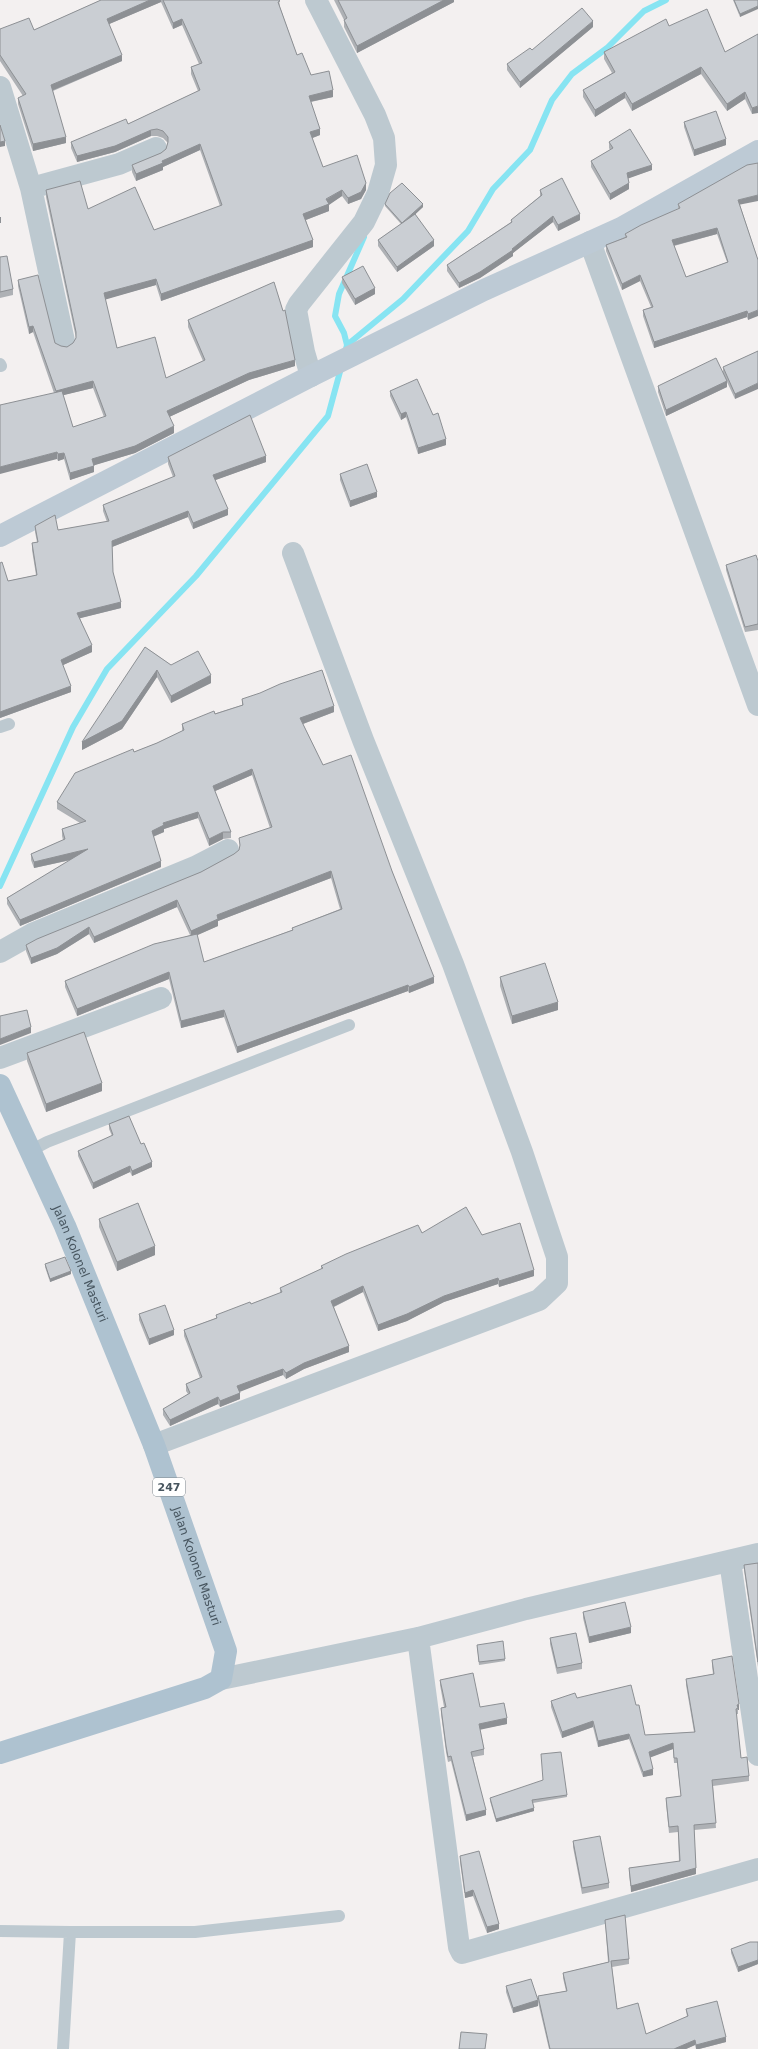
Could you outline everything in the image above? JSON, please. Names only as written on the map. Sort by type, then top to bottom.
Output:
[{"type":"main road","name":"Jalan Kolonel Masturi","points":[[0,1085],[65,1226],[154,1445],[226,1651],[221,1679]]},
{"type":"main road","points":[[0,1753],[183,1696],[205,1688],[221,1679]]},
{"type":"street","points":[[312,376],[304,352],[296,310],[299,304],[364,222],[378,193],[386,165],[384,138],[375,115],[316,0]]},
{"type":"street","points":[[0,87],[31,188],[64,342]]},
{"type":"street","points":[[31,188],[119,164],[156,148]]},
{"type":"street","points":[[0,536],[312,376],[484,290],[621,228],[758,151]]},
{"type":"street","points":[[590,242],[758,705]]},
{"type":"street","points":[[154,1445],[539,1300],[557,1283],[558,1257],[519,1145],[453,964],[363,740],[293,553]]},
{"type":"street","points":[[0,952],[32,934],[195,867],[228,850]]},
{"type":"street","points":[[0,1058],[161,998]]},
{"type":"street","points":[[221,1679],[418,1638],[526,1609],[758,1554]]},
{"type":"street","points":[[730,1561],[758,1755]]},
{"type":"street","points":[[418,1638],[459,1947],[462,1953],[758,1869]]},
{"type":"lane","points":[[30,1151],[69,1134],[349,1025]]},
{"type":"lane","points":[[0,1931],[195,1932],[338,1916]]},
{"type":"lane","points":[[63,2049],[70,1932]]},
{"type":"building","points":[[101,0],[150,0],[107,19],[122,55],[51,85],[66,137],[33,144],[18,98],[26,94],[0,55],[0,29],[29,18],[34,30]]},
{"type":"building","points":[[163,0],[279,0],[280,1],[278,2],[297,55],[302,53],[311,75],[329,71],[333,90],[309,96],[320,129],[310,132],[323,167],[357,155],[366,183],[361,192],[348,198],[342,190],[326,199],[329,204],[303,214],[313,240],[161,294],[156,279],[104,293],[117,348],[155,337],[166,378],[205,360],[188,320],[274,282],[283,311],[285,310],[295,360],[249,373],[167,411],[174,426],[135,446],[92,459],[94,466],[70,473],[64,453],[58,454],[57,452],[0,467],[0,405],[62,391],[73,427],[106,416],[93,381],[56,391],[33,326],[29,327],[18,280],[38,275],[55,343],[67,347],[73,343],[76,338],[46,190],[80,181],[88,209],[135,187],[154,230],[222,205],[200,144],[162,161],[163,163],[136,174],[132,165],[161,153],[166,149],[168,137],[163,131],[157,129],[151,130],[115,146],[77,156],[71,142],[126,119],[128,124],[200,90],[191,67],[202,63],[182,19],[173,23]]},
{"type":"building","points":[[338,0],[444,0],[357,46],[344,20],[347,18]]},
{"type":"building","points":[[734,0],[758,0],[758,6],[740,14]]},
{"type":"building","points":[[582,8],[593,21],[520,82],[507,64],[530,48],[532,50]]},
{"type":"building","points":[[707,9],[725,52],[758,34],[758,106],[752,108],[745,92],[727,104],[701,67],[632,104],[625,92],[595,110],[583,90],[615,72],[604,52],[666,19],[669,26]]},
{"type":"building","points":[[716,111],[726,139],[694,150],[684,122]]},
{"type":"building","points":[[0,125],[5,141],[0,142]]},
{"type":"building","points":[[630,129],[652,165],[627,173],[629,183],[610,194],[591,161],[613,148],[609,142]]},
{"type":"building","points":[[758,163],[758,195],[738,200],[758,260],[758,310],[748,314],[747,311],[654,342],[643,310],[653,307],[640,275],[622,284],[606,245],[627,237],[625,234],[641,225],[680,208],[678,204],[747,165]],"holes":[[[717,228],[728,262],[686,277],[672,240]]]},
{"type":"building","points":[[562,178],[580,214],[558,225],[553,216],[512,249],[513,250],[480,272],[459,283],[447,265],[512,222],[511,220],[542,195],[540,190]]},
{"type":"building","points":[[402,183],[423,204],[402,223],[385,204],[390,193]]},
{"type":"building","points":[[415,214],[434,240],[397,267],[378,240]]},
{"type":"building","points":[[7,256],[13,289],[0,292],[0,257]]},
{"type":"building","points":[[363,266],[375,288],[355,299],[342,277]]},
{"type":"building","points":[[758,351],[758,383],[735,394],[723,367]]},
{"type":"building","points":[[716,358],[727,381],[666,410],[658,386]]},
{"type":"building","points":[[417,379],[433,415],[438,413],[446,439],[418,448],[406,412],[401,414],[390,391]]},
{"type":"building","points":[[250,415],[266,456],[213,475],[228,509],[193,523],[188,511],[112,541],[113,572],[121,602],[77,613],[92,645],[61,660],[71,686],[0,712],[0,563],[2,562],[8,581],[37,575],[32,543],[38,542],[35,526],[55,515],[58,530],[109,521],[103,505],[175,476],[168,457]]},
{"type":"building","points":[[367,464],[377,492],[350,501],[340,474]]},
{"type":"building","points":[[756,555],[758,561],[758,624],[745,627],[726,565]]},
{"type":"building","points":[[145,647],[171,665],[198,651],[211,675],[171,696],[157,670],[122,721],[82,742]]},
{"type":"building","points":[[322,670],[334,706],[300,718],[323,765],[351,755],[392,871],[434,977],[237,1047],[224,1010],[181,1021],[169,972],[77,1009],[65,981],[154,944],[197,934],[204,962],[293,930],[292,928],[342,909],[331,871],[217,915],[218,919],[191,931],[177,900],[94,937],[89,927],[57,948],[31,958],[26,945],[37,939],[201,872],[239,850],[239,838],[272,827],[252,769],[213,786],[231,832],[223,832],[209,839],[198,812],[163,823],[164,825],[152,831],[161,861],[20,920],[7,898],[88,849],[34,862],[31,854],[65,839],[62,829],[86,821],[57,802],[75,773],[133,749],[134,752],[157,743],[184,730],[182,724],[214,711],[215,714],[243,705],[242,699]]},
{"type":"building","points":[[545,963],[558,1002],[512,1016],[500,977]]},
{"type":"building","points":[[27,1010],[31,1027],[0,1039],[0,1016]]},
{"type":"building","points":[[84,1032],[102,1083],[46,1104],[27,1053]]},
{"type":"building","points":[[129,1116],[141,1144],[144,1143],[152,1162],[132,1171],[130,1166],[93,1183],[78,1151],[113,1135],[109,1124]]},
{"type":"building","points":[[138,1203],[155,1246],[117,1262],[99,1219]]},
{"type":"building","points":[[466,1207],[482,1235],[520,1223],[534,1270],[499,1281],[498,1278],[444,1296],[407,1314],[378,1325],[363,1286],[331,1301],[349,1346],[304,1363],[286,1373],[283,1369],[237,1386],[240,1393],[220,1401],[218,1397],[170,1420],[163,1409],[190,1393],[186,1384],[202,1377],[184,1330],[217,1318],[216,1315],[282,1292],[280,1288],[323,1268],[321,1266],[346,1254],[418,1225],[422,1233]]},
{"type":"building","points":[[65,1257],[71,1271],[50,1279],[45,1264]]},
{"type":"building","points":[[165,1305],[174,1330],[149,1339],[139,1314]]},
{"type":"building","points":[[758,1563],[758,1662],[744,1565]]},
{"type":"building","points":[[625,1602],[631,1627],[589,1637],[583,1612]]},
{"type":"building","points":[[576,1633],[582,1663],[557,1668],[550,1638]]},
{"type":"building","points":[[503,1641],[505,1659],[479,1662],[477,1645]]},
{"type":"building","points":[[732,1656],[739,1704],[737,1705],[738,1708],[736,1709],[741,1758],[747,1757],[749,1776],[712,1780],[716,1823],[694,1825],[696,1868],[631,1886],[629,1868],[680,1861],[678,1826],[669,1827],[666,1798],[681,1796],[677,1758],[674,1758],[673,1743],[649,1752],[653,1769],[643,1772],[629,1734],[598,1741],[593,1721],[562,1732],[551,1701],[575,1693],[577,1698],[631,1685],[636,1705],[639,1705],[645,1735],[695,1732],[686,1679],[714,1674],[712,1660]]},
{"type":"building","points":[[473,1673],[480,1707],[504,1703],[507,1718],[479,1724],[484,1749],[471,1752],[486,1810],[466,1815],[451,1756],[448,1757],[441,1708],[446,1707],[440,1680]]},
{"type":"building","points":[[561,1752],[567,1795],[532,1800],[534,1808],[496,1819],[490,1798],[543,1780],[541,1754]]},
{"type":"building","points":[[600,1836],[609,1883],[582,1888],[573,1841]]},
{"type":"building","points":[[479,1851],[499,1924],[487,1927],[473,1890],[465,1893],[460,1856]]},
{"type":"building","points":[[625,1915],[629,1959],[611,1961],[617,2009],[638,2003],[646,2034],[688,2016],[686,2009],[717,2001],[726,2037],[696,2045],[695,2040],[674,2049],[550,2049],[538,1996],[567,1991],[563,1973],[609,1962],[605,1920]]},
{"type":"building","points":[[750,1942],[758,1942],[758,1960],[738,1967],[731,1949]]},
{"type":"building","points":[[531,1979],[538,2000],[513,2008],[506,1986]]},
{"type":"building","points":[[461,2032],[487,2034],[485,2049],[459,2049]]},
{"type":"waterway","points":[[345,353],[347,345],[403,299],[468,231],[493,189],[530,150],[552,100],[572,74],[607,48],[644,11],[666,0]]},
{"type":"waterway","points":[[347,345],[344,333],[335,316],[339,294],[364,237]]},
{"type":"waterway","points":[[0,886],[73,727],[107,669],[196,576],[328,416],[341,368]]}]
